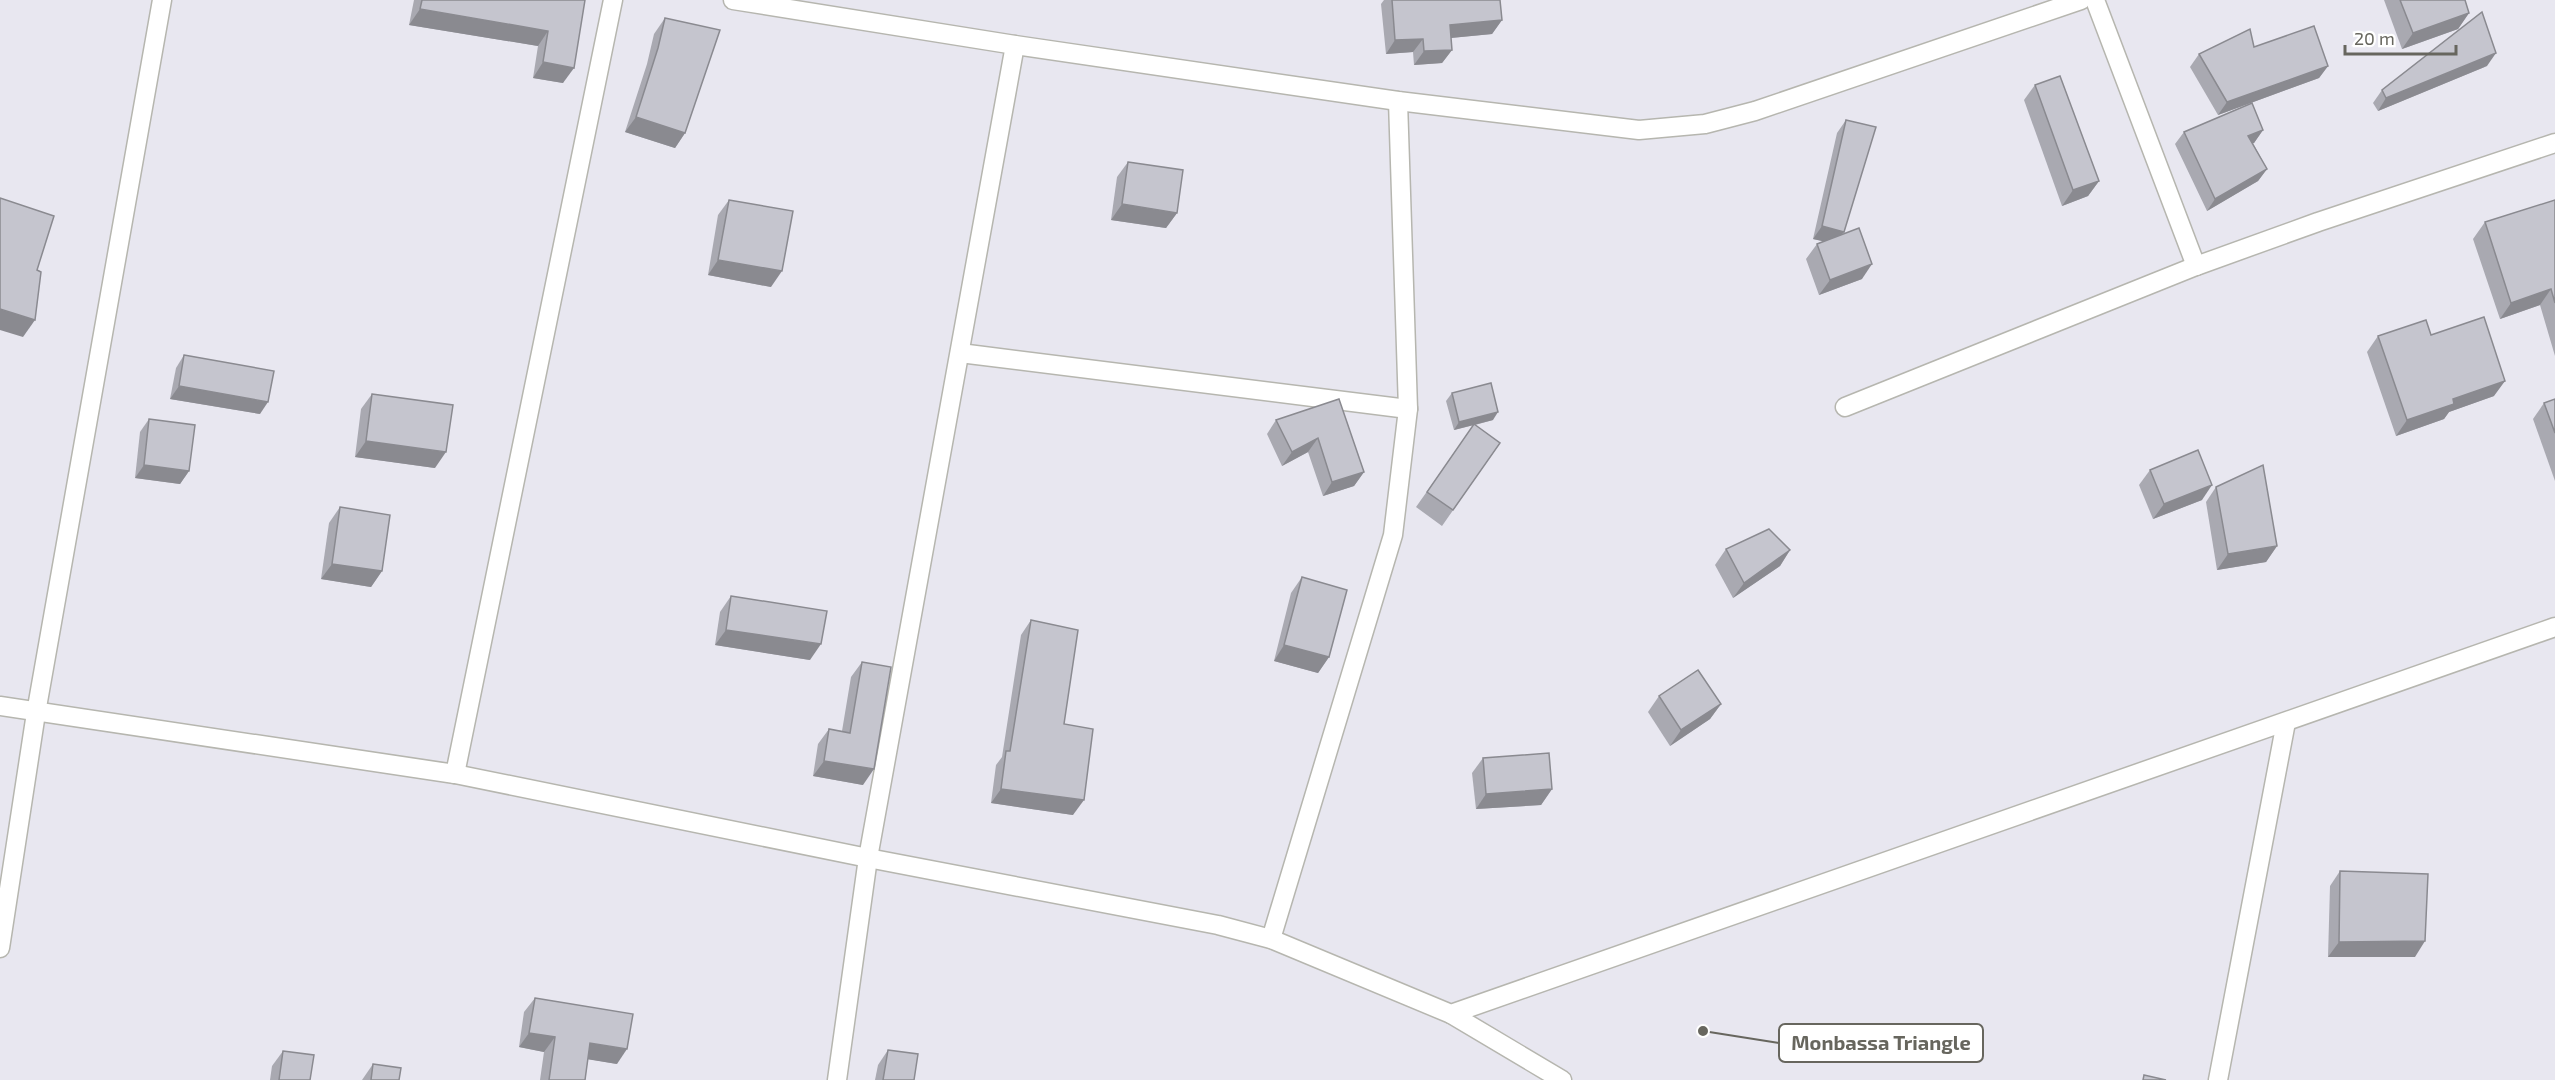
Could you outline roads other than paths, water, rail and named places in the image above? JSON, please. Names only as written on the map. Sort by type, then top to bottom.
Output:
[{"type":"street","points":[[0,948],[36,713],[162,0]]},
{"type":"street","points":[[455,774],[613,0]]},
{"type":"street","points":[[733,0],[1015,45],[1398,101],[1639,130],[1705,124],[1755,111],[2081,0]]},
{"type":"street","points":[[2095,0],[2196,266]]},
{"type":"street","points":[[837,1080],[868,858],[1015,45]]},
{"type":"street","points":[[1271,939],[1393,535],[1408,409],[1398,101]]},
{"type":"street","points":[[1845,407],[2196,266],[2318,222],[2555,143]]},
{"type":"street","points":[[960,353],[1408,409]]},
{"type":"street","points":[[1451,1014],[2555,627]]},
{"type":"street","points":[[0,706],[455,774],[868,858],[1218,925],[1271,939],[1451,1014],[1562,1080]]},
{"type":"street","points":[[2218,1080],[2286,722]]},
{"type":"place","name":"Monbassa Triangle","points":[[1703,1031]]}]
